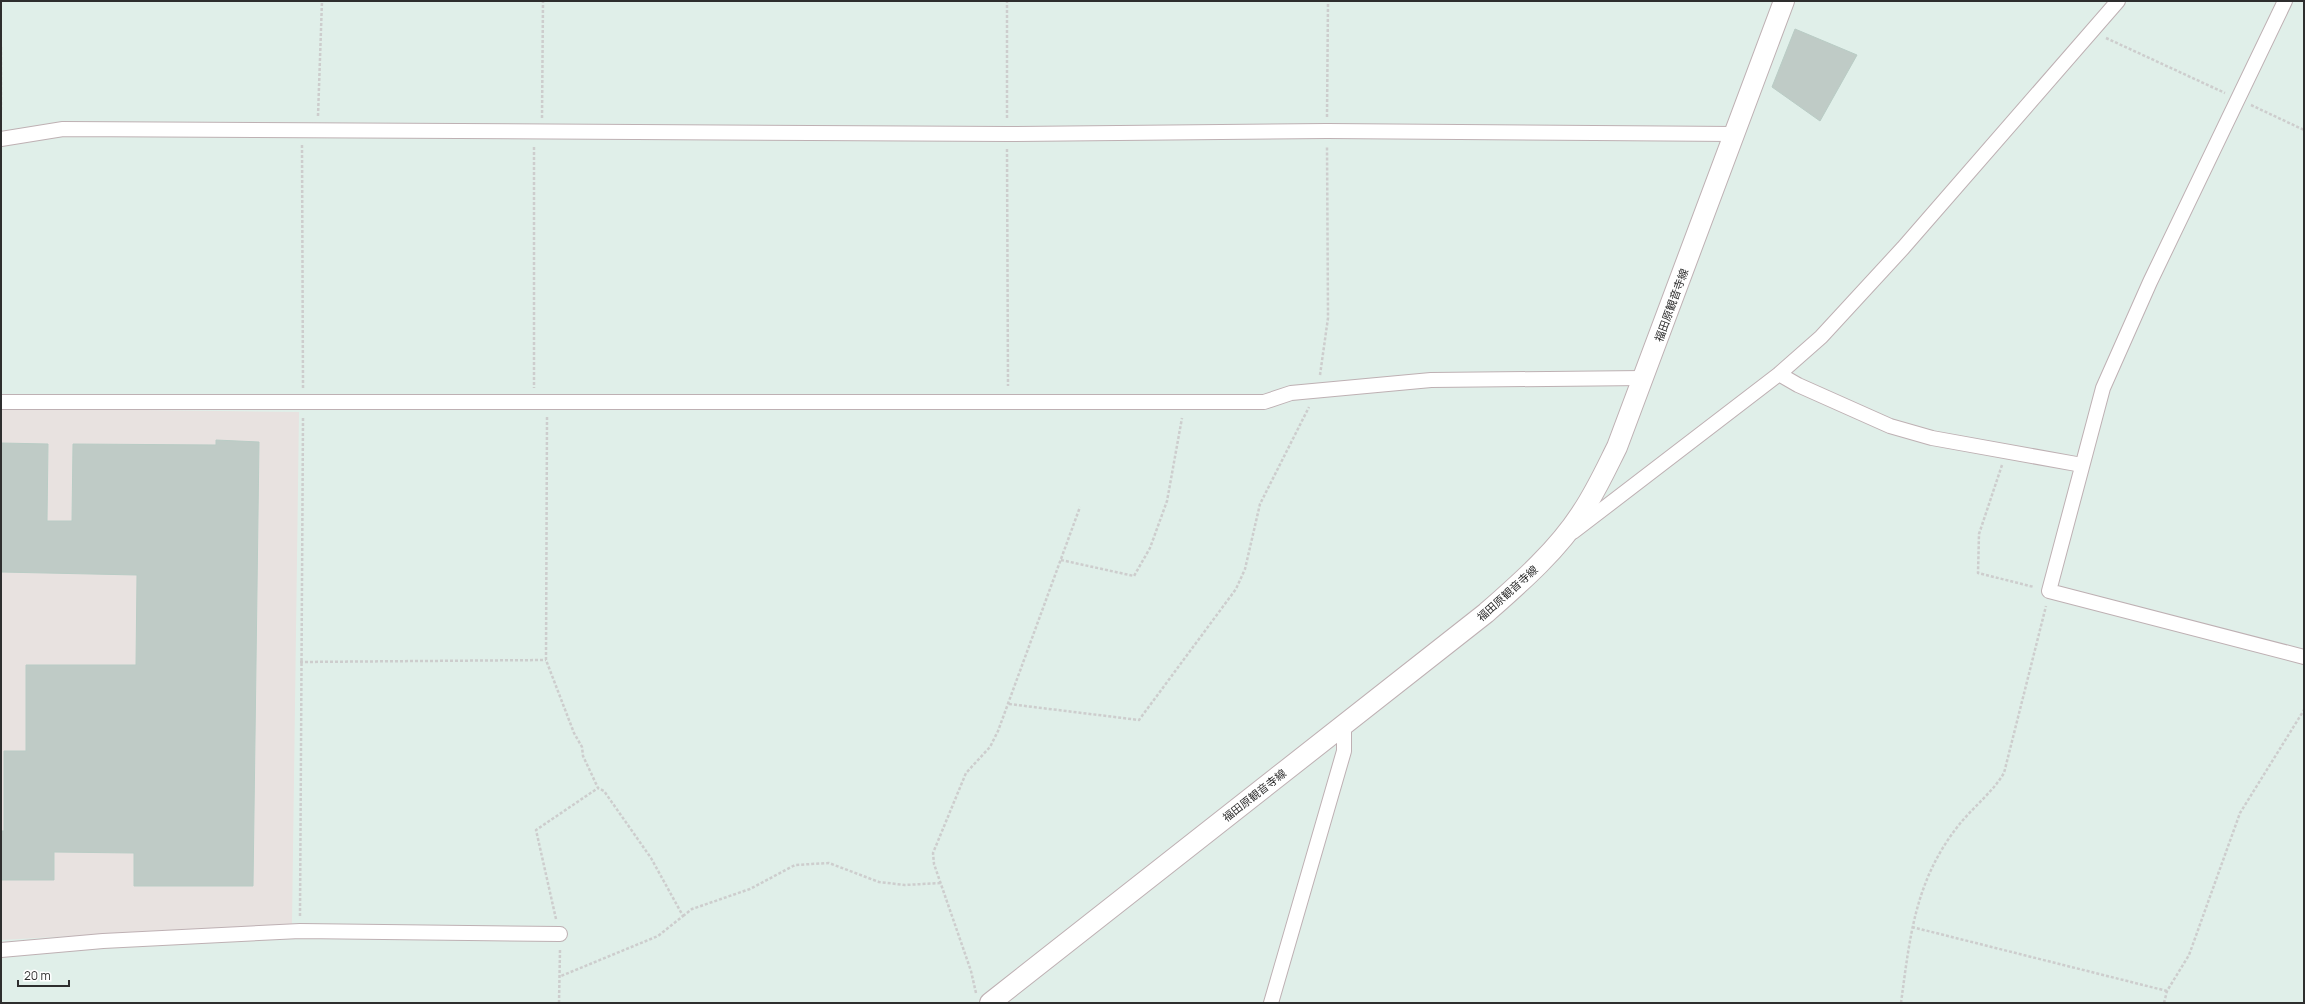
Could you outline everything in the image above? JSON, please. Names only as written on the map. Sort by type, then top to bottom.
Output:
[{"type":"main road","name":"福田原観音寺線","points":[[983,1000],[1486,614],[1528,576],[1559,542],[1582,513],[1598,487],[1616,447],[1644,378],[1784,1]]},
{"type":"street","points":[[1559,542],[1779,374],[1821,336],[1903,248],[2118,1]]},
{"type":"street","points":[[2285,1],[2239,100],[2150,282],[2103,388],[2050,592],[2304,657]]},
{"type":"street","points":[[1,139],[63,129],[538,130],[1007,134],[1327,131],[1734,134]]},
{"type":"street","points":[[1779,374],[1798,385],[1890,426],[1932,438],[2006,453],[2082,465]]},
{"type":"street","points":[[1,402],[1264,402],[1291,393],[1431,380],[1644,378]]},
{"type":"street","points":[[1271,1003],[1344,750],[1344,724]]},
{"type":"street","points":[[1,950],[103,940],[300,931],[560,934]]},
{"type":"path","points":[[317,130],[322,1]]},
{"type":"path","points":[[543,1],[538,130],[546,660],[574,733],[582,747],[583,756],[598,788],[604,791],[651,858],[683,916]]},
{"type":"path","points":[[1008,1],[1008,403]]},
{"type":"path","points":[[1009,704],[1139,720],[1236,589],[1246,569],[1260,504],[1318,390],[1328,318],[1328,1]]},
{"type":"path","points":[[2091,31],[2304,130]]},
{"type":"path","points":[[1,48],[1,111]]},
{"type":"path","points":[[300,931],[300,662],[303,403],[302,130]]},
{"type":"path","points":[[1061,560],[1134,576],[1150,548],[1167,501],[1184,402]]},
{"type":"path","points":[[1901,1003],[1917,903],[1932,868],[1958,826],[1997,784],[2004,773],[2050,592],[1978,573],[1978,534],[2006,453]]},
{"type":"path","points":[[983,1000],[971,971],[934,864],[933,852],[966,772],[990,747],[998,731],[1080,507]]},
{"type":"path","points":[[300,662],[546,660]]},
{"type":"path","points":[[2164,1003],[2167,992],[2188,955],[2240,813],[2304,710]]},
{"type":"path","points":[[559,1003],[561,976],[560,934],[536,830],[598,788]]},
{"type":"path","points":[[561,976],[658,936],[692,909],[750,889],[795,865],[829,863],[879,882],[905,885],[941,883]]},
{"type":"path","points":[[1912,927],[2167,992]]},
{"type":"shaded area","points":[[1,408],[299,412],[292,924],[1,940]]},
{"type":"building","points":[[1795,29],[1857,55],[1820,121],[1772,87]]},
{"type":"building","points":[[216,440],[259,442],[253,886],[134,886],[134,853],[54,852],[54,880],[1,880],[1,831],[4,831],[4,751],[26,751],[26,665],[136,665],[137,575],[1,572],[1,443],[48,444],[47,521],[72,521],[73,444],[216,445]]}]
